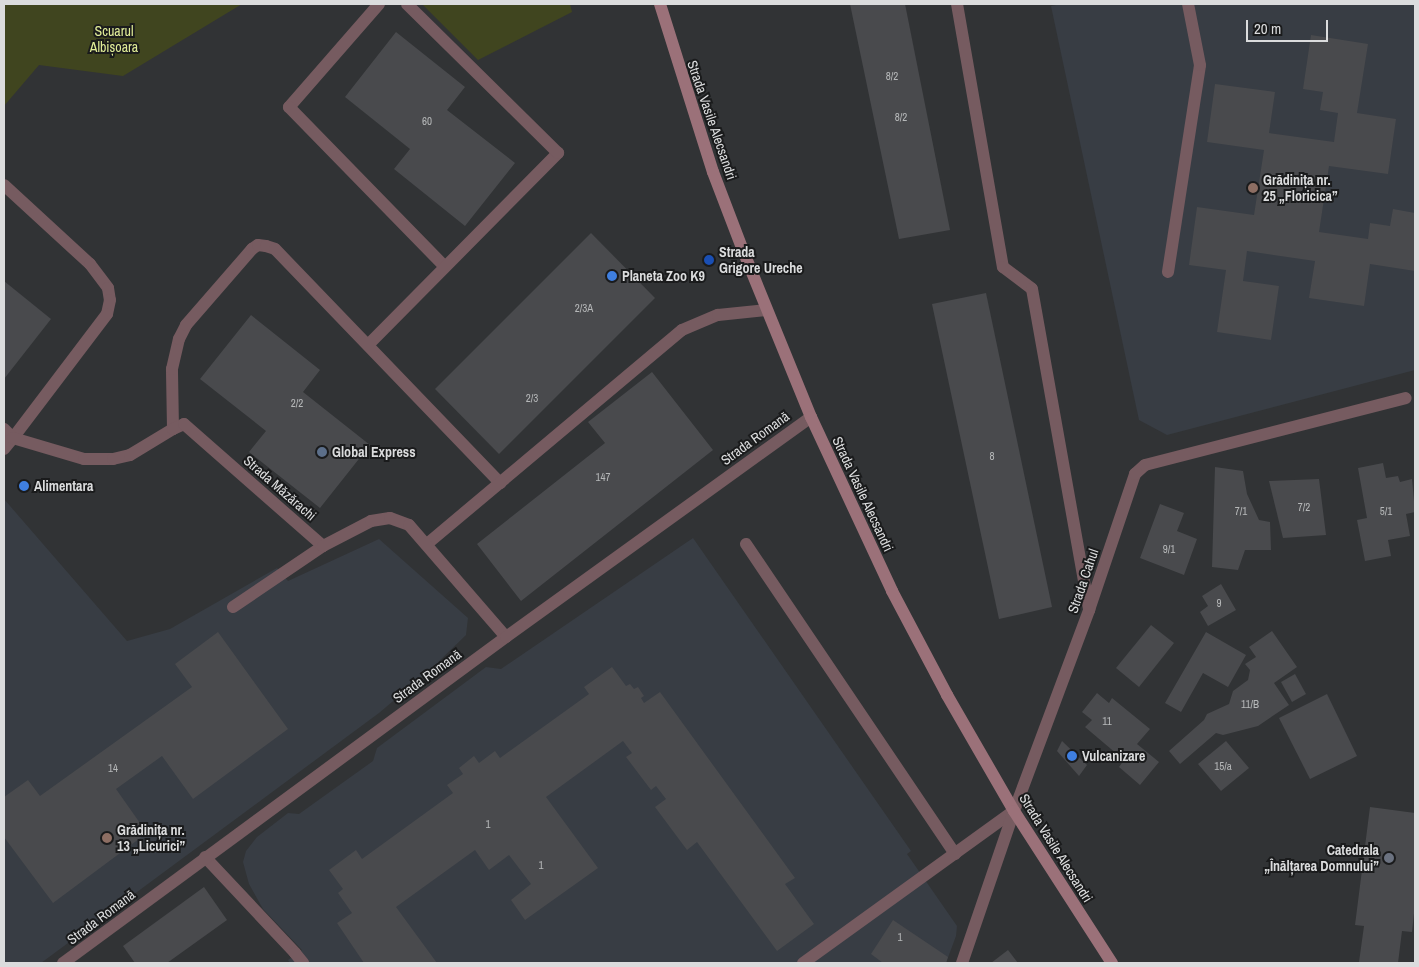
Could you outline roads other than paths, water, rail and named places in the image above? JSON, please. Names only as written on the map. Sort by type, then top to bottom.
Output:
[{"type":"main road","name":"Strada Vasile Alecsandri","points":[[660,4],[713,172],[767,310],[811,416],[892,591],[947,695],[1014,811],[1112,963]]},
{"type":"street","points":[[379,4],[289,107],[445,267]]},
{"type":"street","points":[[369,344],[558,153],[407,4]]},
{"type":"street","points":[[957,4],[1003,266],[1032,289],[1089,610]]},
{"type":"street","points":[[1168,272],[1200,65],[1188,4]]},
{"type":"street","points":[[4,185],[90,264],[108,288],[110,300],[107,314],[8,433],[4,449]]},
{"type":"street","points":[[8,433],[84,459],[113,459],[130,455],[173,428],[172,369],[186,325],[252,249],[258,245],[275,249],[369,344],[500,482]]},
{"type":"street","points":[[427,544],[682,330],[718,315],[767,310]]},
{"type":"street","name":"Strada Cahul","points":[[962,963],[1014,811],[1089,610],[1135,474],[1145,465],[1406,398]]},
{"type":"street","name":"Strada Romană","points":[[63,963],[205,857],[811,416]]},
{"type":"street","name":"Strada Măzărachi","points":[[173,428],[184,424],[323,546]]},
{"type":"street","points":[[232,607],[323,546],[371,520],[390,518],[409,525],[506,637]]},
{"type":"street","points":[[746,544],[955,854]]},
{"type":"street","points":[[803,963],[1014,811]]},
{"type":"street","points":[[205,857],[303,963]]},
{"type":"place","name":"Grădinița nr. 25 „Floricica”","points":[[1253,188]]},
{"type":"place","name":"Strada Grigore Ureche","points":[[709,260]]},
{"type":"place","name":"Planeta Zoo K9","points":[[612,276]]},
{"type":"place","name":"Global Express","points":[[322,452]]},
{"type":"place","name":"Alimentara","points":[[24,486]]},
{"type":"place","name":"Vulcanizare","points":[[1072,756]]},
{"type":"place","name":"Grădinița nr. 13 „Licurici”","points":[[107,838]]},
{"type":"place","name":"Catedrala „Înălțarea Domnului”","points":[[1389,858]]},
{"type":"park label","name":"Scuarul Albișoara","points":[[114,40]]}]
